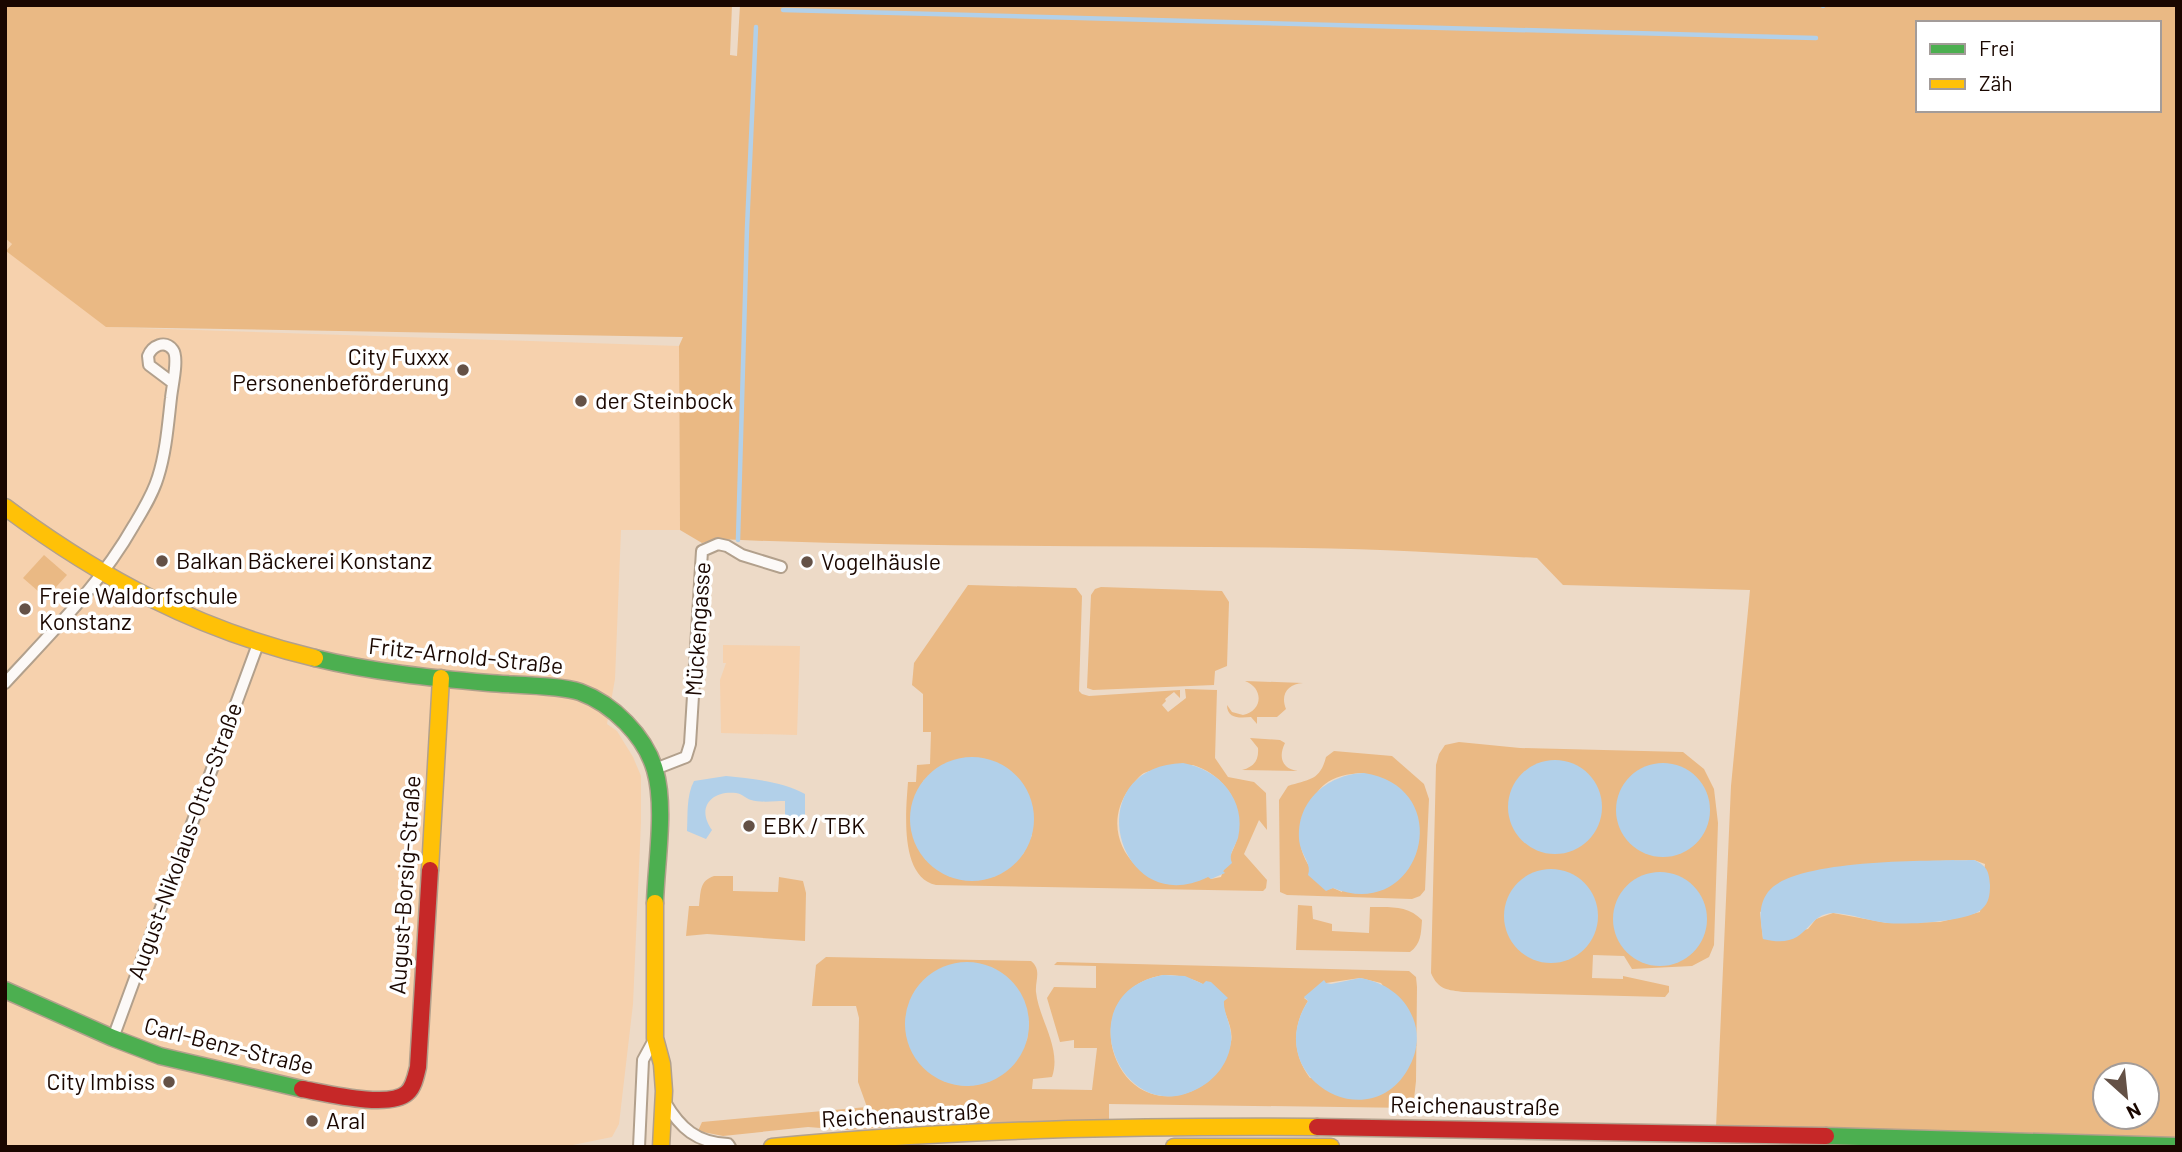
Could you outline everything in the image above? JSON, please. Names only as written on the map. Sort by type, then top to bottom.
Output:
[{"type":"street","points":[[5,683],[103,575],[147,504],[164,452],[173,383]]},
{"type":"street","name":"Fritz-Arnold-Straße","points":[[5,507],[42,536],[148,600],[209,627],[258,644],[362,668],[578,691],[603,703],[623,718],[641,741],[655,769],[659,800],[655,1038],[662,1054],[661,1147]]},
{"type":"street","name":"Mückengasse","points":[[655,769],[686,757],[690,744],[702,551],[718,544],[750,558],[781,566]]},
{"type":"street","name":"August-Nikolaus-Otto-Straße","points":[[113,1038],[258,644]]},
{"type":"street","name":"August-Borsig-Straße","points":[[408,1093],[418,1067],[441,678]]},
{"type":"street","name":"Carl-Benz-Straße","points":[[5,989],[113,1038],[160,1056],[325,1093],[388,1101],[408,1093]]},
{"type":"street","name":"Fritz-Arnold-Straße","points":[[639,1147],[643,1060],[655,1038]]},
{"type":"street","points":[[663,1100],[678,1122],[696,1137],[706,1142],[728,1144],[730,1147]]},
{"type":"street","name":"Reichenaustraße","points":[[772,1147],[907,1135],[1188,1126],[1430,1127],[2177,1146]]},
{"type":"street","points":[[1174,1147],[1331,1147]]},
{"type":"shaded area","points":[[5,5],[732,5],[730,55],[737,56],[740,5],[2177,5],[2177,1139],[1716,1128],[1731,786],[1750,590],[1563,585],[1537,558],[1391,551],[864,544],[718,539],[702,543],[680,530],[679,346],[683,337],[106,327],[6,251],[12,244],[5,238]],"holes":[[[1974,860],[1985,864],[1980,912],[1940,922],[1887,923],[1833,913],[1816,919],[1808,929],[1763,939],[1760,912],[1931,861]]]},
{"type":"shaded area","points":[[5,238],[12,244],[7,250],[107,327],[679,346],[680,530],[621,530],[615,679],[607,724],[617,731],[641,776],[641,822],[633,1004],[619,1124],[612,1137],[563,1147],[5,1147]]},
{"type":"shaded area","points":[[44,555],[67,575],[46,598],[23,578]]},
{"type":"shaded area","points":[[968,585],[1076,588],[1082,596],[1079,691],[1082,694],[1089,696],[1180,690],[1180,698],[1174,692],[1165,699],[1162,705],[1168,712],[1186,698],[1185,689],[1217,690],[1215,758],[1228,777],[1254,782],[1266,793],[1267,830],[1259,820],[1244,854],[1267,880],[1266,888],[1263,891],[936,885],[924,879],[910,856],[906,825],[908,782],[916,782],[917,765],[930,764],[931,732],[923,732],[923,694],[912,685],[914,663]],"holes":[[[1193,765],[1215,776],[1231,794],[1236,805],[1239,829],[1221,877],[1211,879],[1209,876],[1188,883],[1168,882],[1149,875],[1134,863],[1123,847],[1118,829],[1119,809],[1129,789],[1144,773]],[[924,780],[1032,835],[1023,854],[986,879],[964,880],[947,875],[925,859],[915,796]]]},
{"type":"shaded area","points":[[1095,589],[1222,591],[1229,602],[1227,666],[1215,671],[1214,685],[1093,690],[1087,688],[1091,595]]},
{"type":"shaded area","points":[[723,645],[800,646],[797,735],[721,733],[720,680],[726,663],[723,663]]},
{"type":"shaded area","points":[[1245,681],[1303,683],[1293,685],[1285,694],[1286,709],[1277,717],[1257,717],[1257,724],[1251,717],[1235,717],[1228,710],[1227,705],[1232,712],[1243,715],[1250,713],[1257,704],[1259,699],[1256,689]]},
{"type":"shaded area","points":[[1250,738],[1280,740],[1285,743],[1283,762],[1288,768],[1298,771],[1242,770],[1253,765],[1258,756],[1258,748]]},
{"type":"shaded area","points":[[1459,742],[1520,748],[1683,752],[1704,769],[1714,789],[1718,823],[1714,945],[1709,957],[1692,966],[1632,969],[1624,956],[1593,955],[1592,978],[1623,979],[1623,976],[1669,986],[1665,997],[1464,992],[1440,986],[1431,973],[1436,765],[1445,745]]},
{"type":"shaded area","points":[[1334,751],[1392,756],[1424,784],[1429,799],[1425,890],[1420,896],[1412,899],[1287,895],[1280,892],[1279,800],[1288,786],[1317,775],[1326,757]],"holes":[[[1364,773],[1342,892],[1328,889],[1310,868],[1301,849],[1301,831],[1309,806],[1319,790],[1333,779]]]},
{"type":"shaded area","points":[[714,876],[733,876],[733,891],[778,892],[779,877],[803,881],[806,893],[805,941],[707,934],[686,936],[689,906],[699,906],[703,884]]},
{"type":"shaded area","points":[[1298,905],[1312,906],[1313,919],[1332,924],[1332,931],[1369,933],[1370,907],[1404,909],[1422,920],[1420,938],[1410,952],[1296,950]]},
{"type":"shaded area","points":[[826,957],[1031,961],[1037,972],[1038,1003],[1054,1055],[1052,1077],[1033,1079],[1032,1089],[1092,1090],[1097,1048],[1074,1048],[1074,1040],[1060,1042],[1047,998],[1054,987],[1096,988],[1096,966],[1054,965],[1057,962],[1409,971],[1416,977],[1417,987],[1416,1037],[1416,1029],[1381,983],[1360,978],[1326,983],[1304,998],[1308,1001],[1299,1020],[1296,1040],[1300,1059],[1310,1078],[1416,1046],[1413,1108],[1109,1104],[1109,1120],[950,1123],[847,1130],[808,1127],[723,1136],[698,1131],[702,1122],[867,1107],[858,1082],[859,1018],[856,1006],[812,1006],[816,965]],"holes":[[[972,963],[993,968],[1029,1022],[1027,1040],[969,1086],[941,1079],[920,1063],[908,1039],[906,1025],[913,994],[919,986],[950,967]],[[1163,975],[1181,976],[1197,981],[1227,998],[1223,1001],[1231,1031],[1231,1042],[1222,1065],[1207,1082],[1192,1091],[1164,1096],[1141,1089],[1124,1073],[1113,1052],[1111,1028],[1118,1005],[1135,986]]]},
{"type":"water","points":[[972,757],[996,762],[1016,775],[1029,795],[1034,819],[1029,843],[1016,863],[996,876],[972,881],[948,876],[928,863],[915,843],[910,819],[915,795],[928,775],[948,762]]},
{"type":"water","points":[[1555,760],[1573,763],[1588,774],[1599,789],[1602,807],[1599,825],[1588,840],[1573,851],[1555,854],[1537,851],[1522,840],[1511,825],[1508,807],[1511,789],[1522,774],[1537,763]]},
{"type":"water","points":[[1183,763],[1196,766],[1219,779],[1234,799],[1240,824],[1238,838],[1231,854],[1232,863],[1223,871],[1225,873],[1211,879],[1208,877],[1177,885],[1151,879],[1132,862],[1121,838],[1120,813],[1129,789],[1149,771]]},
{"type":"water","points":[[1663,763],[1681,766],[1696,777],[1707,792],[1710,810],[1707,828],[1696,843],[1681,854],[1663,857],[1645,854],[1630,843],[1619,828],[1616,810],[1619,792],[1630,777],[1645,766]]},
{"type":"water","points":[[1364,773],[1394,784],[1412,802],[1420,825],[1418,850],[1407,871],[1388,887],[1364,894],[1333,888],[1326,891],[1308,875],[1308,864],[1300,845],[1302,817],[1307,804],[1325,785],[1350,775]]},
{"type":"water","points":[[726,776],[777,783],[805,794],[805,818],[785,817],[785,801],[755,801],[727,793],[713,798],[706,808],[705,815],[712,830],[706,839],[687,831],[689,799],[694,781]]},
{"type":"water","points":[[1974,860],[1986,870],[1990,885],[1986,904],[1975,913],[1937,922],[1896,924],[1834,913],[1817,919],[1790,940],[1763,939],[1762,903],[1768,892],[1782,881],[1833,867]]},
{"type":"water","points":[[1551,869],[1569,872],[1584,883],[1595,898],[1598,916],[1595,934],[1584,949],[1569,960],[1551,963],[1533,960],[1518,949],[1507,934],[1504,916],[1507,898],[1518,883],[1533,872]]},
{"type":"water","points":[[1660,872],[1678,875],[1693,886],[1704,901],[1707,919],[1704,937],[1693,952],[1678,963],[1660,966],[1642,963],[1627,952],[1616,937],[1613,919],[1616,901],[1627,886],[1642,875]]},
{"type":"water","points":[[967,962],[991,967],[1011,980],[1024,1000],[1029,1024],[1024,1048],[1011,1068],[991,1081],[967,1086],[943,1081],[923,1068],[910,1048],[905,1024],[910,1000],[923,980],[943,967]]},
{"type":"water","points":[[1163,975],[1185,976],[1203,984],[1206,981],[1211,982],[1228,998],[1224,1001],[1224,1006],[1231,1036],[1228,1056],[1216,1075],[1199,1088],[1171,1097],[1146,1091],[1127,1076],[1115,1055],[1110,1030],[1116,1006],[1133,987]]},
{"type":"water","points":[[1360,978],[1385,986],[1399,996],[1409,1010],[1416,1031],[1414,1057],[1408,1069],[1390,1090],[1369,1099],[1346,1098],[1325,1090],[1308,1074],[1298,1053],[1297,1028],[1308,1001],[1304,997],[1324,980],[1331,984]]},
{"type":"waterway","points":[[783,10],[1816,38]]},
{"type":"waterway","points":[[738,540],[756,27]]},
{"type":"traffic: fast","points":[[315,658],[423,677],[561,688],[580,692],[604,704],[636,734],[655,770],[660,801],[655,903]]},
{"type":"traffic: fast","points":[[5,990],[160,1056],[302,1089]]},
{"type":"traffic: fast","points":[[1826,1136],[2177,1146]]},
{"type":"traffic: slow","points":[[5,507],[78,557],[152,599],[231,633],[315,658]]},
{"type":"traffic: slow","points":[[430,870],[441,678]]},
{"type":"traffic: slow","points":[[655,903],[655,1038],[662,1064],[664,1091],[661,1147]]},
{"type":"traffic: slow","points":[[772,1147],[908,1136],[1044,1130],[1317,1127]]},
{"type":"traffic: slow","points":[[1174,1147],[1331,1147]]},
{"type":"traffic: jam","points":[[302,1089],[386,1100],[398,1098],[411,1088],[418,1067],[430,870]]},
{"type":"traffic: jam","points":[[1317,1127],[1826,1136]]},
{"type":"place","name":"City Fuxxx Personenbeförderung","points":[[463,370]]},
{"type":"place","name":"der Steinbock","points":[[581,401]]},
{"type":"place","name":"Balkan Bäckerei Konstanz","points":[[162,561]]},
{"type":"place","name":"Vogelhäusle","points":[[807,562]]},
{"type":"place","name":"Freie Waldorfschule Konstanz","points":[[25,609]]},
{"type":"place","name":"EBK / TBK","points":[[749,826]]},
{"type":"place","name":"City Imbiss","points":[[169,1082]]},
{"type":"place","name":"Aral","points":[[312,1121]]}]
